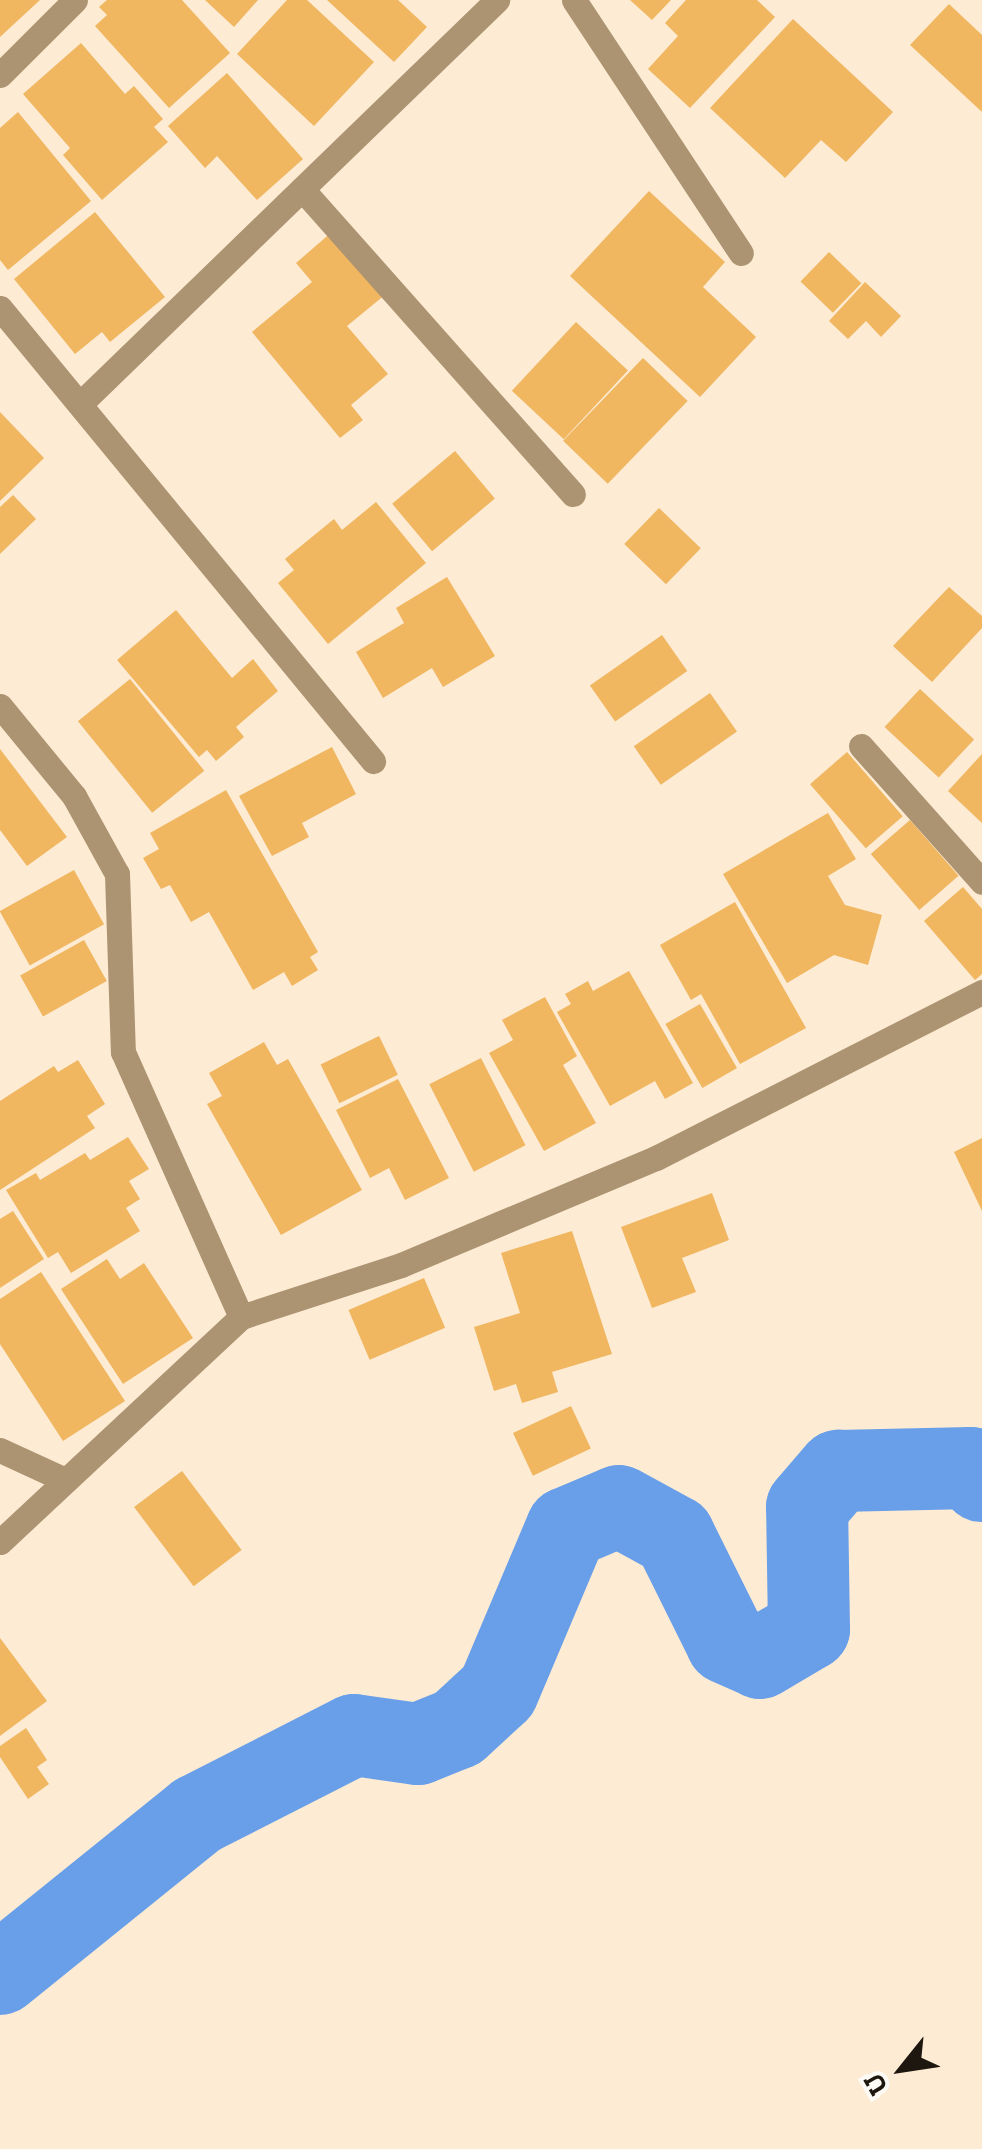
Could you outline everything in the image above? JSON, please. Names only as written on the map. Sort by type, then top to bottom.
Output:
[{"type":"street","points":[[0,74],[75,0]]},
{"type":"street","points":[[80,404],[496,0]]},
{"type":"street","points":[[574,0],[741,253]]},
{"type":"street","points":[[302,189],[573,494]]},
{"type":"street","points":[[0,308],[373,761]]},
{"type":"street","points":[[0,706],[74,796],[117,874],[123,1052],[242,1317]]},
{"type":"street","points":[[862,746],[982,882]]},
{"type":"street","points":[[0,1542],[63,1479],[242,1317],[401,1265],[656,1158],[982,992]]},
{"type":"street","points":[[0,1450],[63,1479]]},
{"type":"building","points":[[0,0],[40,0],[0,37]]},
{"type":"building","points":[[107,0],[182,0],[230,53],[169,108],[95,26],[107,15],[99,7]]},
{"type":"building","points":[[205,0],[258,0],[234,27]]},
{"type":"building","points":[[287,0],[307,0],[374,62],[314,126],[237,54]]},
{"type":"building","points":[[327,0],[398,0],[427,27],[394,62]]},
{"type":"building","points":[[630,0],[671,0],[652,20]]},
{"type":"building","points":[[686,0],[757,0],[775,17],[690,108],[648,69],[678,36],[665,23]]},
{"type":"building","points":[[949,4],[982,35],[982,112],[910,45]]},
{"type":"building","points":[[793,19],[893,112],[846,162],[821,140],[785,178],[710,108]]},
{"type":"building","points":[[81,43],[125,94],[134,86],[163,119],[154,127],[168,142],[102,200],[63,155],[70,148],[23,94]]},
{"type":"building","points":[[227,73],[303,159],[257,200],[217,156],[205,168],[168,126]]},
{"type":"building","points":[[18,112],[91,201],[8,270],[0,260],[0,128]]},
{"type":"building","points":[[649,191],[725,262],[703,287],[756,337],[700,397],[570,276]]},
{"type":"building","points":[[95,212],[165,297],[110,342],[102,332],[75,354],[14,279]]},
{"type":"building","points":[[333,231],[386,294],[347,326],[388,374],[351,405],[363,420],[340,438],[252,332],[312,282],[296,263]]},
{"type":"building","points":[[829,252],[861,283],[833,313],[801,281]]},
{"type":"building","points":[[865,282],[901,316],[881,337],[866,321],[848,339],[829,321]]},
{"type":"building","points":[[576,322],[628,370],[564,439],[512,391]]},
{"type":"building","points":[[643,358],[688,401],[608,484],[563,441]]},
{"type":"building","points":[[0,412],[44,458],[0,501]]},
{"type":"building","points":[[455,451],[495,498],[432,551],[392,504]]},
{"type":"building","points":[[13,495],[36,519],[0,554],[0,507]]},
{"type":"building","points":[[376,502],[426,563],[328,644],[278,583],[294,570],[285,559],[334,519],[342,530]]},
{"type":"building","points":[[659,508],[701,548],[666,584],[624,544]]},
{"type":"building","points":[[447,577],[495,656],[443,687],[432,668],[383,698],[356,652],[404,623],[396,608]]},
{"type":"building","points":[[949,587],[982,616],[982,628],[932,682],[893,646]]},
{"type":"building","points":[[176,610],[232,678],[253,659],[278,691],[236,727],[244,737],[216,761],[207,750],[199,757],[117,660]]},
{"type":"building","points":[[662,635],[687,671],[615,722],[590,685]]},
{"type":"building","points":[[130,679],[204,771],[152,813],[78,721]]},
{"type":"building","points":[[920,689],[974,739],[939,777],[885,727]]},
{"type":"building","points":[[710,693],[737,732],[661,785],[634,746]]},
{"type":"building","points":[[332,747],[356,794],[302,823],[309,837],[272,856],[239,796]]},
{"type":"building","points":[[0,749],[67,837],[27,866],[0,830]]},
{"type":"building","points":[[847,752],[903,816],[866,848],[810,784]]},
{"type":"building","points":[[982,754],[982,823],[948,791]]},
{"type":"building","points":[[226,790],[318,952],[310,957],[318,970],[292,986],[284,972],[253,990],[209,912],[191,922],[170,885],[161,889],[143,858],[159,849],[150,833]]},
{"type":"building","points":[[828,813],[856,859],[828,876],[845,905],[882,915],[868,965],[834,955],[787,983],[723,874]]},
{"type":"building","points":[[910,820],[959,876],[919,910],[871,854]]},
{"type":"building","points":[[74,870],[104,924],[30,965],[0,911]]},
{"type":"building","points":[[963,887],[982,909],[982,974],[975,980],[924,921]]},
{"type":"building","points":[[735,902],[806,1028],[740,1064],[701,994],[691,1000],[660,945]]},
{"type":"building","points":[[84,940],[107,981],[43,1016],[20,975]]},
{"type":"building","points":[[629,971],[693,1083],[665,1099],[655,1081],[610,1106],[557,1012],[571,1004],[565,994],[588,981],[593,991]]},
{"type":"building","points":[[545,997],[577,1056],[563,1065],[596,1123],[544,1151],[489,1053],[513,1040],[502,1020]]},
{"type":"building","points":[[700,1004],[737,1068],[702,1088],[665,1024]]},
{"type":"building","points":[[379,1036],[398,1075],[339,1103],[321,1064]]},
{"type":"building","points":[[264,1042],[277,1065],[288,1059],[362,1190],[281,1235],[207,1104],[222,1096],[209,1073]]},
{"type":"building","points":[[481,1058],[525,1145],[474,1172],[429,1084]]},
{"type":"building","points":[[78,1060],[105,1104],[87,1116],[95,1128],[0,1190],[0,1101],[54,1066],[58,1072]]},
{"type":"building","points":[[398,1079],[449,1178],[405,1200],[389,1168],[370,1178],[336,1110]]},
{"type":"building","points":[[128,1137],[149,1169],[129,1181],[140,1199],[126,1208],[140,1231],[71,1273],[58,1252],[48,1258],[6,1190],[36,1173],[40,1180],[85,1153],[90,1160]]},
{"type":"building","points":[[982,1138],[982,1211],[954,1152]]},
{"type":"building","points":[[712,1193],[729,1240],[682,1258],[696,1292],[652,1308],[621,1227]]},
{"type":"building","points":[[13,1211],[44,1259],[0,1288],[0,1219]]},
{"type":"building","points":[[572,1231],[612,1354],[552,1372],[558,1392],[522,1403],[516,1384],[494,1391],[474,1327],[520,1313],[501,1253]]},
{"type":"building","points":[[107,1259],[120,1279],[144,1263],[193,1338],[123,1384],[61,1289]]},
{"type":"building","points":[[41,1272],[125,1401],[63,1441],[0,1344],[0,1299]]},
{"type":"building","points":[[424,1278],[445,1328],[370,1360],[349,1310]]},
{"type":"building","points":[[571,1406],[591,1449],[533,1476],[513,1433]]},
{"type":"building","points":[[182,1471],[242,1550],[194,1586],[134,1507]]},
{"type":"building","points":[[0,1638],[47,1701],[0,1736]]},
{"type":"building","points":[[26,1728],[47,1760],[37,1767],[49,1784],[28,1799],[0,1757],[0,1746]]},
{"type":"waterway","points":[[0,1974],[197,1815],[354,1735],[418,1744],[458,1728],[498,1691],[567,1528],[619,1506],[674,1536],[727,1643],[760,1658],[809,1629],[807,1507],[838,1471],[971,1468],[982,1481]]}]
